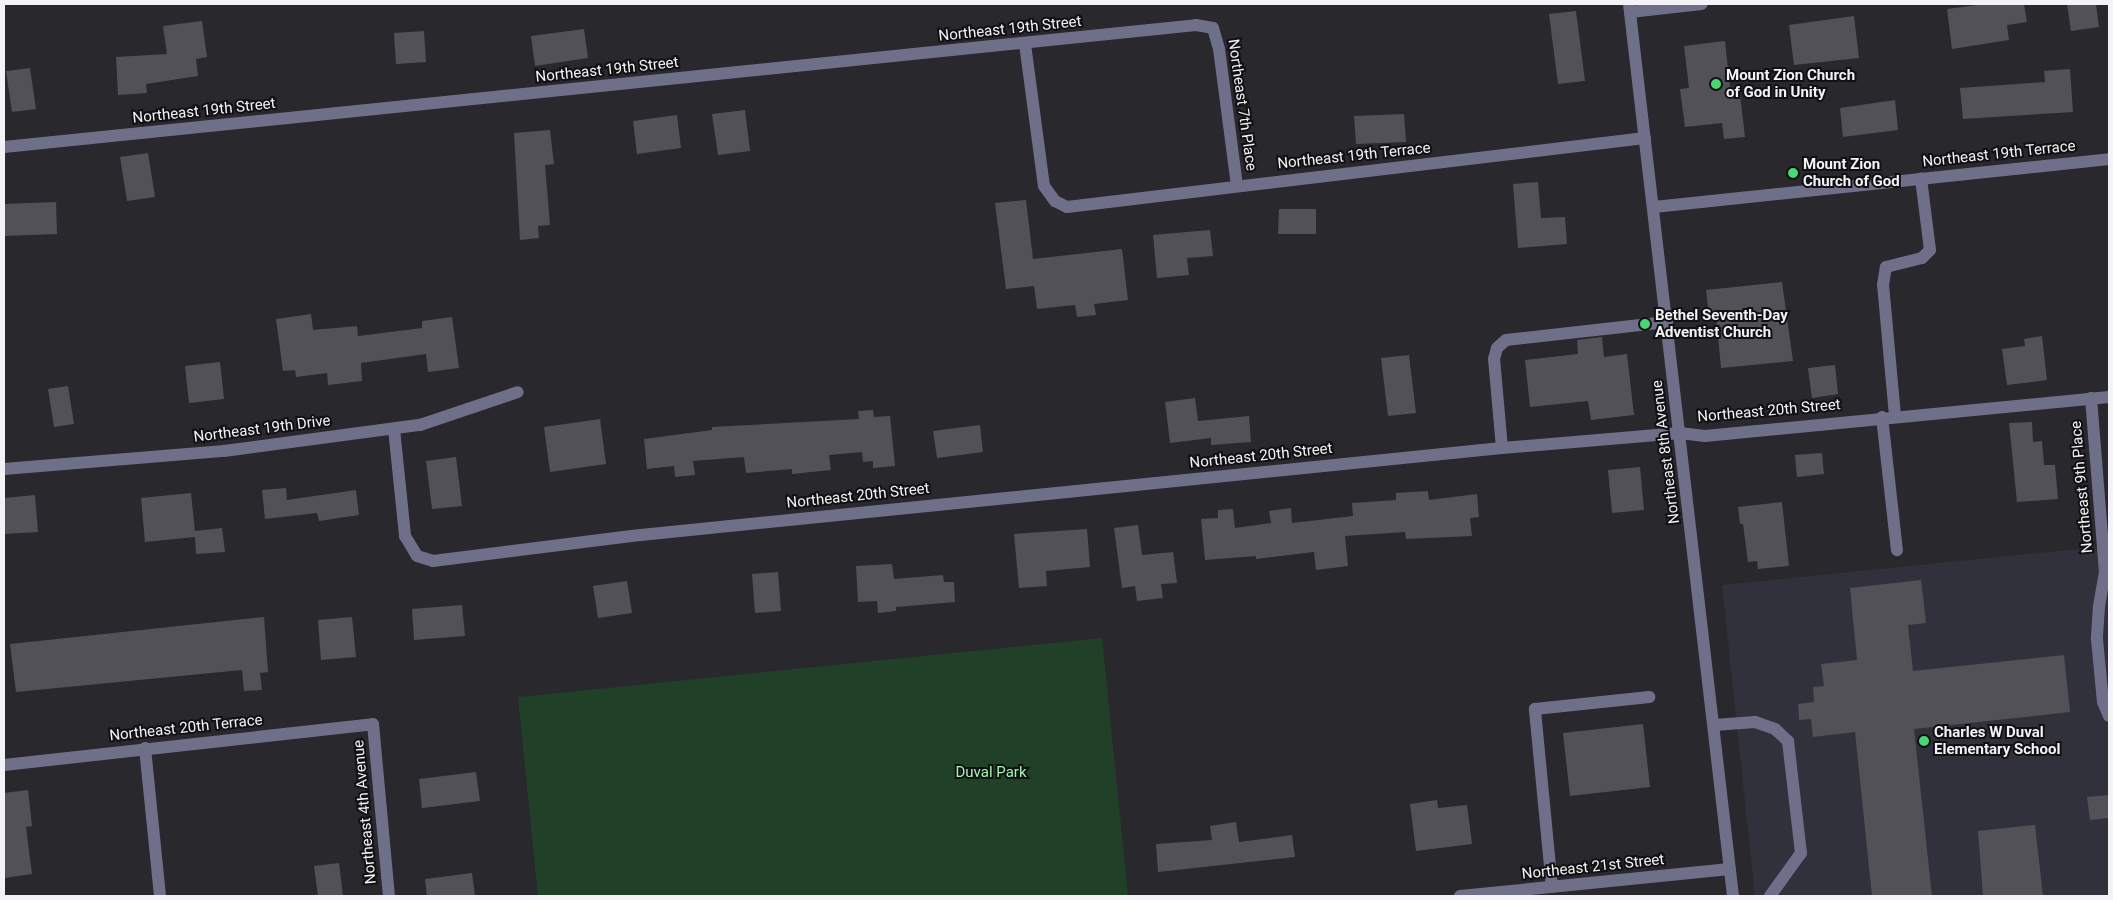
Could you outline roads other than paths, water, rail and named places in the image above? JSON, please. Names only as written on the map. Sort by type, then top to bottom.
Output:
[{"type":"street","points":[[1629,8],[1702,4]]},
{"type":"street","name":"Northeast 8th Avenue","points":[[1629,8],[1654,207],[1733,896]]},
{"type":"street","name":"Northeast 19th Street","points":[[4,147],[1196,25],[1213,28]]},
{"type":"street","name":"Northeast 7th Place","points":[[1213,28],[1219,49],[1237,186]]},
{"type":"street","name":"Northeast 19th Terrace","points":[[1025,44],[1044,186],[1055,201],[1067,208],[1132,202],[1237,186],[1645,138]]},
{"type":"street","name":"Northeast 19th Terrace","points":[[1654,207],[2109,159]]},
{"type":"street","points":[[1897,550],[1888,416],[1883,285],[1886,267],[1922,258],[1930,250],[1921,179]]},
{"type":"street","points":[[1502,448],[1494,359],[1497,348],[1506,340],[1667,322]]},
{"type":"street","name":"Northeast 19th Drive","points":[[4,469],[224,451],[394,429],[420,425],[518,392]]},
{"type":"street","name":"Northeast 20th Street","points":[[394,429],[405,536],[417,556],[433,561],[680,531],[1502,448],[1680,433],[1705,436],[1888,416],[2109,397]]},
{"type":"street","name":"Northeast 9th Place","points":[[2091,398],[2107,573],[2097,638],[2103,702],[2109,716]]},
{"type":"street","points":[[1552,887],[1535,709],[1649,697]]},
{"type":"street","points":[[1714,725],[1755,722],[1775,729],[1788,741],[1800,853],[1770,896]]},
{"type":"street","name":"Northeast 20th Terrace","points":[[4,765],[373,724]]},
{"type":"street","name":"Northeast 4th Avenue","points":[[373,724],[389,896]]},
{"type":"street","points":[[145,748],[160,896]]},
{"type":"street","name":"Northeast 21st Street","points":[[1460,896],[1498,894],[1730,869]]},
{"type":"place","name":"Mount Zion Church of God in Unity","points":[[1716,84]]},
{"type":"place","name":"Mount Zion Church of God","points":[[1793,173]]},
{"type":"place","name":"Bethel Seventh-Day Adventist Church","points":[[1645,324]]},
{"type":"place","name":"Charles W Duval Elementary School","points":[[1924,741]]},
{"type":"park label","name":"Duval Park","points":[[991,773]]}]
